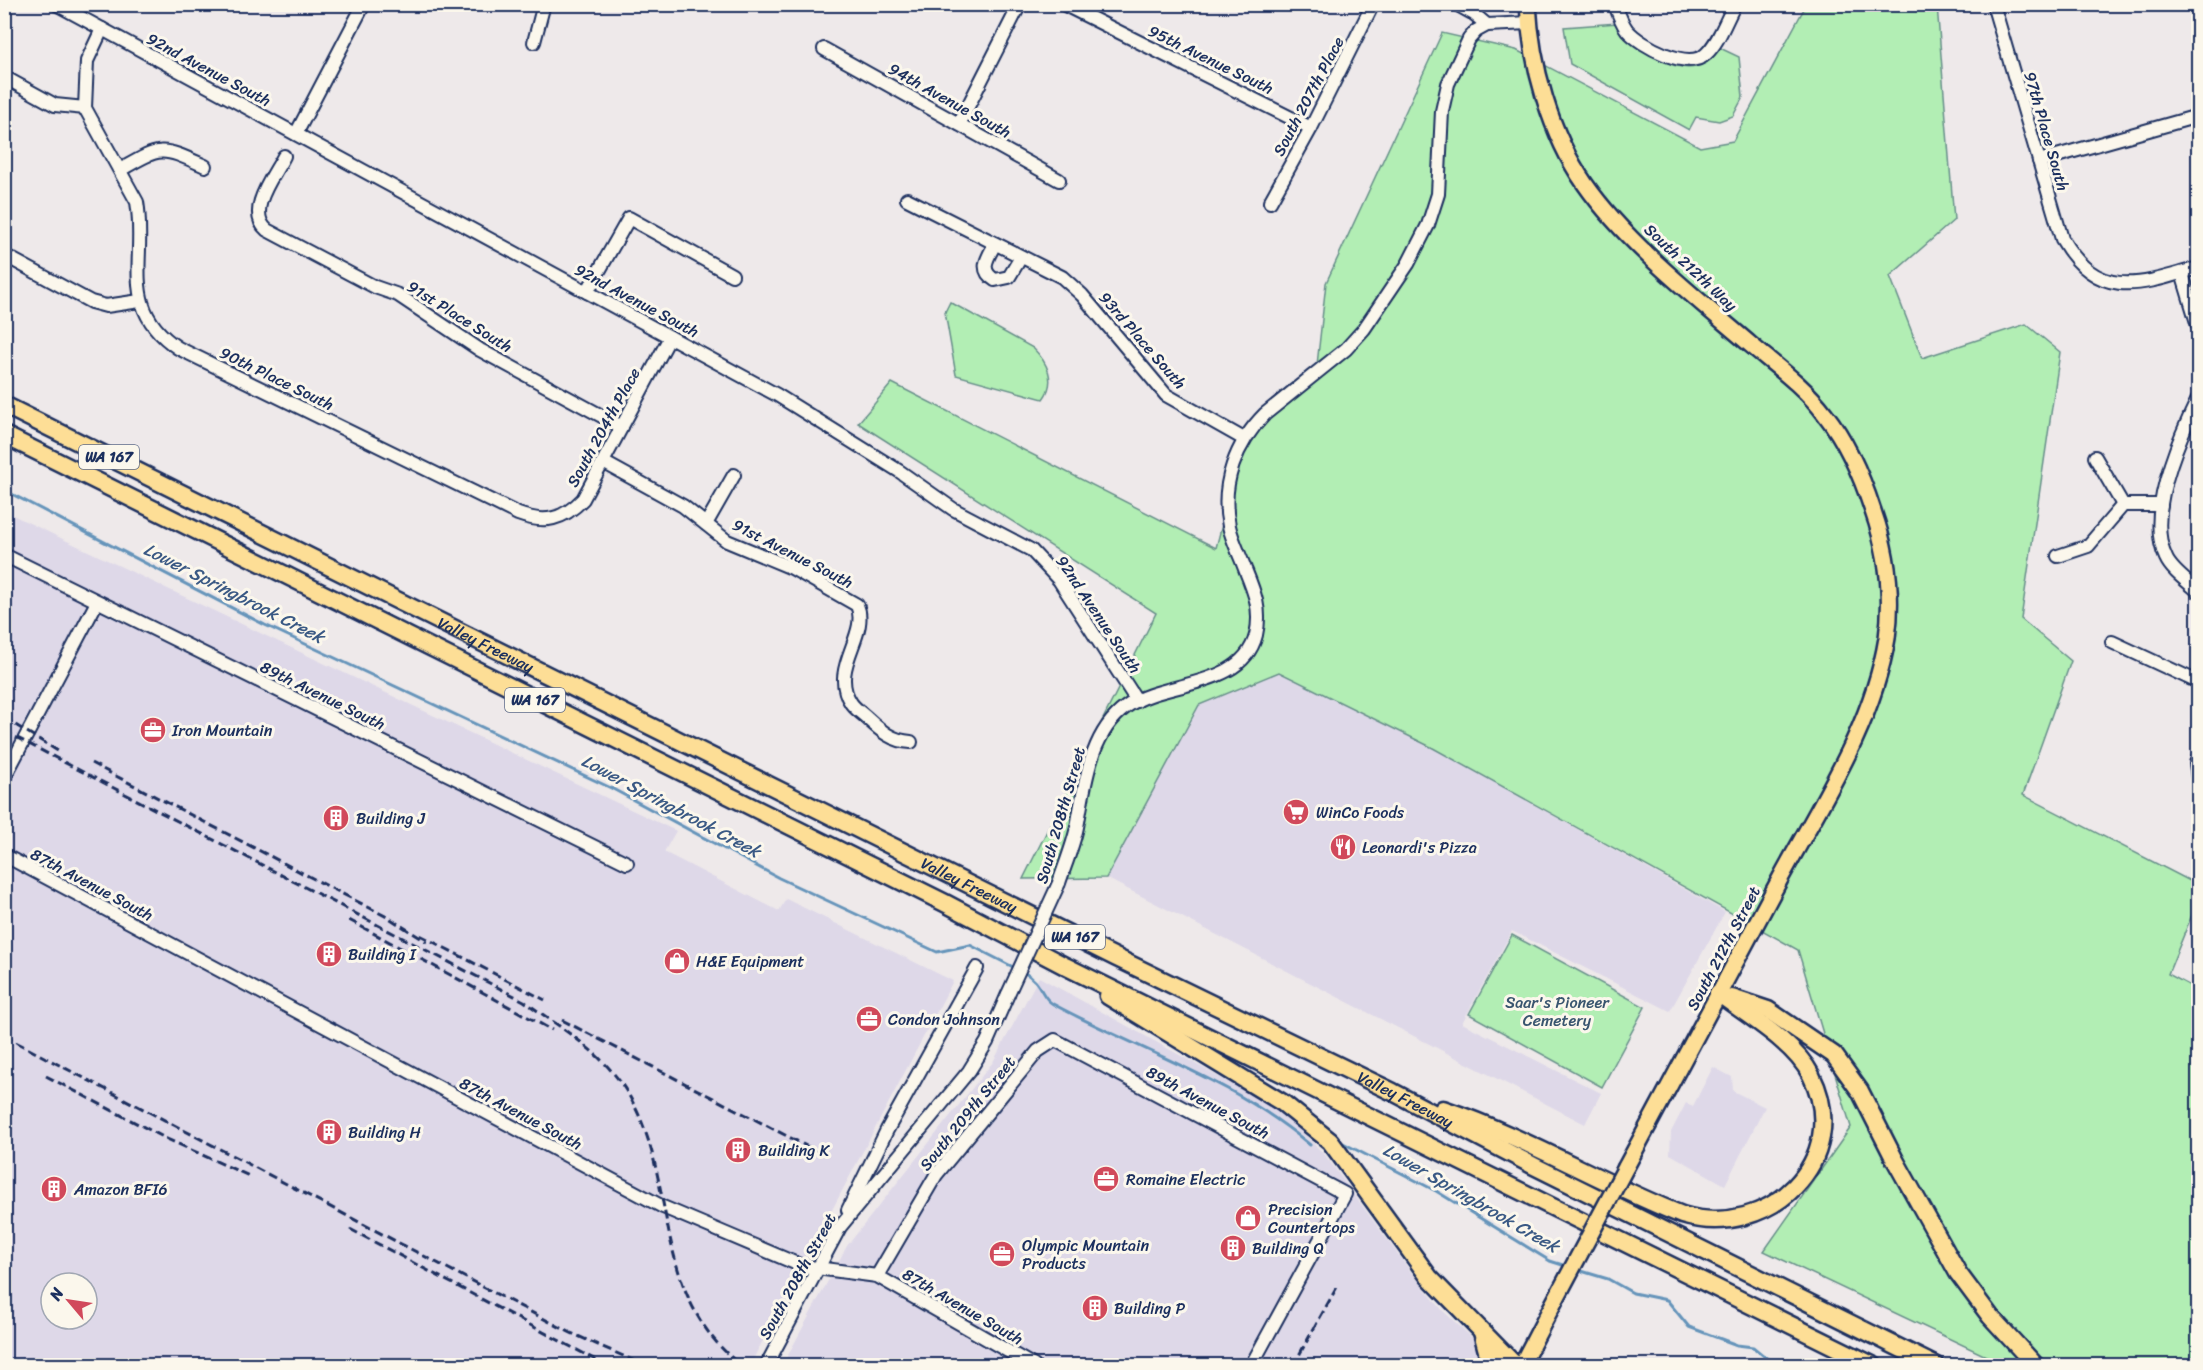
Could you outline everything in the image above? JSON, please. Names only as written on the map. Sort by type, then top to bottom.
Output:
[{"type":"highway","name":"Valley Freeway","points":[[4,405],[1105,953],[1393,1092],[1534,1166],[1936,1365]]},
{"type":"highway","name":"Valley Freeway","points":[[4,435],[945,903],[1065,966],[1874,1365]]},
{"type":"highway","points":[[1065,966],[1128,1010],[1283,1103],[1330,1141],[1429,1276],[1516,1365]]},
{"type":"highway","points":[[1393,1092],[1485,1123],[1552,1157],[1682,1215],[1701,1220],[1722,1220],[1752,1215],[1771,1207],[1786,1196],[1800,1181],[1811,1163],[1820,1130],[1818,1097],[1810,1073],[1792,1050],[1718,993]]},
{"type":"highway","points":[[1718,993],[1768,1010],[1834,1055],[1860,1091],[1895,1160],[1958,1273],[1990,1316],[2036,1365]]},
{"type":"highway","points":[[1481,1329],[1491,1365]]},
{"type":"main road","name":"South 212th Way","points":[[1528,4],[1536,64],[1548,104],[1572,162],[1585,184],[1620,225],[1657,261],[1790,378],[1824,412],[1855,463],[1879,528]]},
{"type":"main road","name":"South 212th Street","points":[[1521,1365],[1837,773],[1874,694],[1887,638],[1889,609],[1888,584],[1879,528]]},
{"type":"street","name":"92nd Avenue South","points":[[56,4],[777,395],[899,471],[953,509],[1031,549],[1059,580],[1137,701]]},
{"type":"street","points":[[296,134],[363,4]]},
{"type":"street","points":[[534,42],[544,4]]},
{"type":"street","points":[[958,124],[1020,4]]},
{"type":"street","name":"95th Avenue South","points":[[1063,4],[1311,128]]},
{"type":"street","name":"South 207th Place","points":[[1270,202],[1311,128],[1373,4]]},
{"type":"street","points":[[1456,4],[1474,14],[1487,25],[1529,23]]},
{"type":"street","points":[[1615,4],[1628,30],[1636,37],[1674,58],[1696,60],[1711,48],[1735,4]]},
{"type":"street","name":"97th Place South","points":[[1993,4],[2061,239],[2077,263],[2094,276],[2125,285],[2182,273]]},
{"type":"street","name":"South 208th Street","points":[[766,1365],[840,1227],[969,1071],[987,1042],[1059,883],[1077,826],[1086,778],[1097,746],[1111,722],[1137,701],[1229,670],[1241,660],[1256,635],[1258,601],[1229,527],[1226,504],[1228,478],[1244,439],[1265,414],[1346,349],[1364,329],[1408,264],[1428,225],[1438,194],[1439,138],[1448,84],[1469,39],[1476,31],[1487,25]]},
{"type":"street","points":[[4,255],[91,302],[106,306],[140,301],[137,271],[140,218],[138,202],[85,108],[87,61],[102,30]]},
{"type":"street","name":"94th Avenue South","points":[[824,49],[1059,180]]},
{"type":"street","points":[[4,77],[56,105],[85,108]]},
{"type":"street","points":[[2038,161],[2199,116]]},
{"type":"street","points":[[120,170],[158,149],[171,150],[205,166]]},
{"type":"street","name":"91st Place South","points":[[284,156],[257,210],[261,225],[267,230],[375,287],[398,295],[480,350],[622,427]]},
{"type":"street","name":"93rd Place South","points":[[907,199],[1071,284],[1174,402],[1244,439]]},
{"type":"street","points":[[587,292],[629,218],[732,275]]},
{"type":"street","points":[[995,244],[985,264],[987,274],[995,280],[1009,277],[1021,257]]},
{"type":"street","points":[[2199,268],[2182,273],[2199,326]]},
{"type":"street","name":"90th Place South","points":[[140,301],[165,339],[178,348],[518,514],[540,521],[552,520]]},
{"type":"street","name":"South 204th Place","points":[[552,520],[565,515],[582,499],[670,337]]},
{"type":"street","points":[[2197,586],[2167,561],[2161,547],[2161,505],[2179,439],[2199,399]]},
{"type":"street","points":[[2095,458],[2123,505]]},
{"type":"street","name":"91st Avenue South","points":[[603,462],[661,492],[737,546],[792,568],[857,605],[860,616],[844,675],[851,703],[892,738],[911,742]]},
{"type":"street","name":"91st Avenue South","points":[[706,524],[734,475]]},
{"type":"street","points":[[2058,556],[2088,546],[2123,505],[2161,505]]},
{"type":"street","name":"89th Avenue South","points":[[4,555],[627,863]]},
{"type":"street","points":[[4,778],[97,602]]},
{"type":"street","points":[[2112,642],[2199,682]]},
{"type":"street","points":[[2199,758],[2196,762],[2199,778]]},
{"type":"street","name":"87th Avenue South","points":[[4,855],[663,1207],[802,1266],[877,1276],[1034,1365]]},
{"type":"street","points":[[840,1227],[887,1130],[977,968]]},
{"type":"street","name":"89th Avenue South","points":[[1055,1040],[1346,1194],[1251,1365]]},
{"type":"street","name":"South 209th Street","points":[[877,1276],[936,1174],[1038,1051],[1055,1040]]},
{"type":"shaded area","points":[[4,511],[676,831],[664,852],[779,911],[786,899],[953,981],[750,1365],[20,1366],[5,1357]]},
{"type":"shaded area","points":[[1279,672],[1433,748],[1725,912],[1670,1011],[1512,931],[1462,1023],[1601,1093],[1585,1124],[1106,878],[1199,705]]},
{"type":"shaded area","points":[[1039,977],[1282,1112],[1325,1155],[1411,1272],[1443,1311],[1477,1342],[1483,1366],[782,1366],[847,1246],[993,1062]]},
{"type":"shaded area","points":[[1713,1067],[1732,1077],[1733,1091],[1765,1107],[1725,1185],[1670,1154],[1671,1132],[1686,1103],[1693,1106]]},
{"type":"green space","points":[[1806,5],[1937,5],[1954,220],[1890,276],[1922,358],[2026,324],[2060,352],[2021,619],[2071,661],[2023,795],[2198,885],[2198,900],[2168,974],[2198,990],[2198,1365],[2005,1365],[1764,1251],[1851,1127],[1798,950],[1433,748],[1279,672],[1199,705],[1106,878],[1023,879],[1156,613],[858,423],[892,383],[1216,548],[1244,439],[1316,374],[1326,283],[1442,33],[1516,50],[1700,147],[1733,141]]},
{"type":"green space","points":[[1618,23],[1640,45],[1654,55],[1668,63],[1682,67],[1695,67],[1708,61],[1720,48],[1739,57],[1743,97],[1733,116],[1719,121],[1696,117],[1689,130],[1570,64],[1564,27]]},
{"type":"green space","points":[[950,302],[1033,348],[1046,366],[1050,379],[1043,399],[956,375],[945,312]]},
{"type":"green space","name":"Saar's Pioneer Cemetery","points":[[1512,935],[1645,1007],[1602,1087],[1469,1014]]},
{"type":"waterway","name":"Lower Springbrook Creek","points":[[4,490],[265,625],[611,788],[779,878],[937,952],[970,945],[1017,969]]},
{"type":"waterway","name":"Lower Springbrook Creek","points":[[1023,972],[1034,980],[1053,1004],[1185,1067],[1249,1101],[1310,1145]]},
{"type":"waterway","name":"Lower Springbrook Creek","points":[[1343,1143],[1436,1191],[1550,1261],[1569,1267]]},
{"type":"waterway","name":"Lower Springbrook Creek","points":[[1578,1270],[1608,1279],[1633,1293],[1667,1300],[1689,1327],[1737,1345],[1753,1347],[1776,1366]]},
{"type":"railway","points":[[4,718],[58,751]]},
{"type":"railway","points":[[4,731],[524,1001],[589,1049],[621,1083],[640,1118],[652,1154],[677,1267],[691,1303],[711,1336],[742,1366]]},
{"type":"railway","points":[[91,763],[389,918],[427,942]]},
{"type":"railway","points":[[349,920],[552,1030]]},
{"type":"railway","points":[[420,935],[545,1000]]},
{"type":"railway","points":[[562,1020],[816,1151]]},
{"type":"railway","points":[[4,1036],[571,1333],[646,1366]]},
{"type":"railway","points":[[46,1076],[167,1139],[249,1176]]},
{"type":"railway","points":[[350,1229],[607,1366]]},
{"type":"railway","points":[[1293,1366],[1337,1287]]},
{"type":"place","name":"Iron Mountain","points":[[153,730]]},
{"type":"place","name":"WinCo Foods","points":[[1296,812]]},
{"type":"place","name":"Building J","points":[[336,818]]},
{"type":"place","name":"Leonardi's Pizza","points":[[1343,847]]},
{"type":"place","name":"Building I","points":[[329,954]]},
{"type":"place","name":"H&E Equipment","points":[[677,961]]},
{"type":"place","name":"Condon Johnson","points":[[869,1019]]},
{"type":"place","name":"Building H","points":[[329,1132]]},
{"type":"place","name":"Building K","points":[[738,1150]]},
{"type":"place","name":"Romaine Electric","points":[[1106,1179]]},
{"type":"place","name":"Amazon BFI6","points":[[54,1189]]},
{"type":"place","name":"Precision Countertops","points":[[1248,1218]]},
{"type":"place","name":"Building Q","points":[[1233,1248]]},
{"type":"place","name":"Olympic Mountain Products","points":[[1002,1254]]},
{"type":"place","name":"Building P","points":[[1095,1308]]}]
